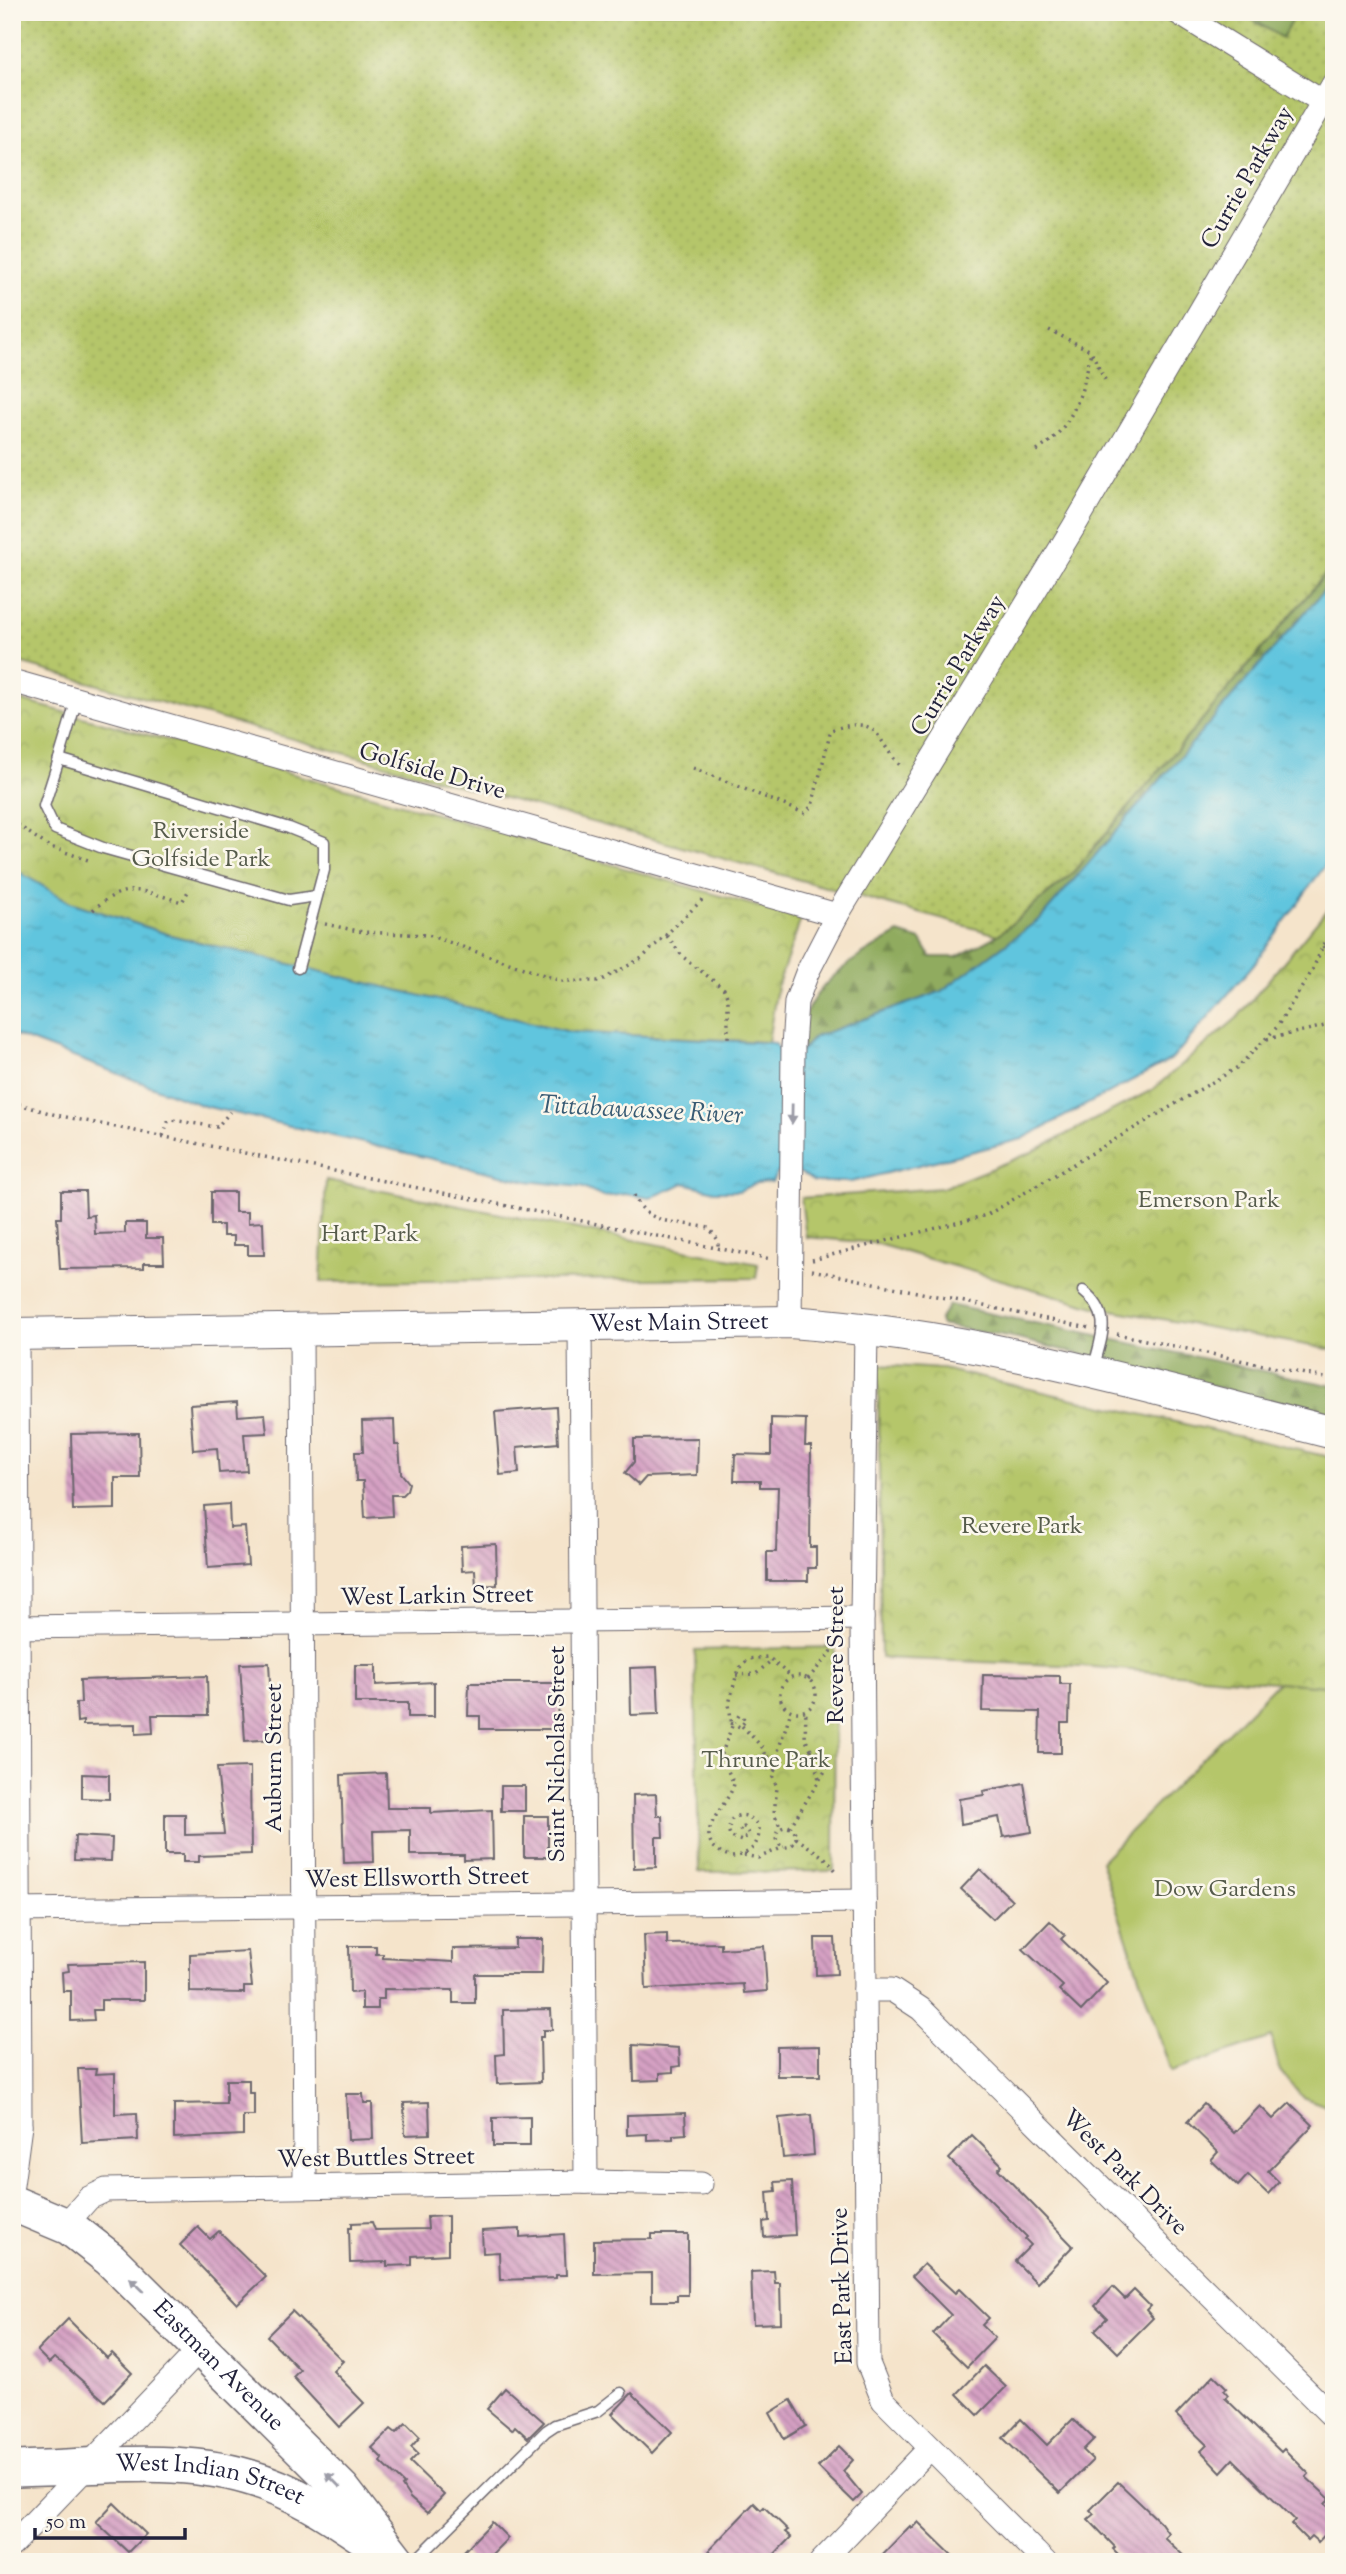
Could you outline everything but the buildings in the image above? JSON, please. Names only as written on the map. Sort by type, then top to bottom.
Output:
[{"type":"main road","name":"Eastman Avenue","points":[[12,2203],[65,2225],[110,2259],[342,2489],[399,2560]]},
{"type":"main road","name":"West Indian Street","points":[[12,2469],[156,2466],[205,2469],[247,2476],[301,2498],[399,2560]]},
{"type":"street","points":[[1177,12],[1328,93]]},
{"type":"street","name":"Currie Parkway","points":[[790,1322],[793,1047],[796,1002],[807,973],[837,915],[1073,528],[1328,93]]},
{"type":"street","name":"Golfside Drive","points":[[12,681],[78,697],[837,915]]},
{"type":"street","name":"West Main Street","points":[[15,1334],[790,1322],[866,1329],[990,1349],[1334,1433]]},
{"type":"street","name":"Saint Nicholas Street","points":[[580,1325],[586,2182]]},
{"type":"street","name":"Auburn Street","points":[[300,1329],[305,2186]]},
{"type":"street","name":"Revere Street","points":[[865,2022],[862,1619],[866,1329]]},
{"type":"street","points":[[12,2185],[16,2126],[15,1334]]},
{"type":"street","name":"West Larkin Street","points":[[16,1627],[862,1619]]},
{"type":"street","name":"West Ellsworth Street","points":[[16,1910],[864,1901]]},
{"type":"street","name":"West Park Drive","points":[[865,1990],[892,1990],[921,2009],[1334,2418]]},
{"type":"street","name":"East Park Drive","points":[[865,2022],[868,2363],[883,2400],[1045,2562]]},
{"type":"street","name":"West Buttles Street","points":[[65,2225],[89,2198],[106,2190],[586,2182],[701,2184]]},
{"type":"street","points":[[12,2544],[201,2348]]},
{"type":"street","points":[[821,2562],[930,2448]]},
{"type":"lane","points":[[78,697],[44,806],[55,829],[103,848],[289,900],[316,896]]},
{"type":"lane","points":[[59,759],[289,828],[324,842],[324,870],[298,968]]},
{"type":"lane","points":[[1083,1291],[1096,1300],[1104,1318],[1093,1373]]},
{"type":"lane","points":[[399,2560],[547,2431],[555,2425],[598,2411],[621,2393]]},
{"type":"path","points":[[1049,330],[1091,351],[1107,384]]},
{"type":"path","points":[[1037,451],[1058,438],[1072,415],[1086,378],[1091,351]]},
{"type":"path","points":[[693,768],[804,813],[812,806],[831,730],[853,723],[875,731],[888,745],[892,758],[903,768]]},
{"type":"path","points":[[12,821],[48,846],[100,864]]},
{"type":"path","points":[[93,910],[113,895],[136,889],[182,902],[190,888],[177,884]]},
{"type":"path","points":[[310,921],[363,932],[428,935],[561,981],[600,981],[642,958],[702,900],[715,904]]},
{"type":"path","points":[[789,1266],[987,1215],[1238,1067],[1277,1027],[1312,971],[1334,920]]},
{"type":"path","points":[[667,936],[683,957],[724,989],[728,999],[728,1039]]},
{"type":"path","points":[[1323,945],[1334,974]]},
{"type":"path","points":[[1265,1040],[1334,1024]]},
{"type":"path","points":[[12,1102],[163,1136],[765,1258],[789,1266],[1334,1380]]},
{"type":"path","points":[[163,1136],[168,1122],[172,1120],[217,1127],[230,1112]]},
{"type":"path","points":[[634,1195],[638,1206],[659,1220],[709,1228],[715,1233],[718,1250]]},
{"type":"path","points":[[808,1679],[838,1644]]},
{"type":"path","points":[[733,1722],[729,1704],[736,1675],[749,1659],[761,1656],[773,1659],[792,1677],[808,1679]]},
{"type":"path","points":[[736,1675],[756,1674],[773,1659]]},
{"type":"path","points":[[792,1677],[783,1684],[780,1695],[783,1705],[791,1711],[806,1711]]},
{"type":"path","points":[[808,1679],[816,1696],[806,1711],[805,1739],[811,1749],[819,1779]]},
{"type":"path","points":[[776,1757],[791,1711]]},
{"type":"path","points":[[741,1832],[739,1829],[744,1826],[749,1834],[742,1841],[731,1837],[729,1824],[736,1816],[750,1816],[759,1828],[755,1846],[744,1854],[732,1857],[723,1854],[713,1845],[709,1833],[711,1819],[730,1797],[734,1784],[721,1756],[737,1716],[743,1716],[746,1722],[742,1726]]},
{"type":"path","points":[[733,1722],[742,1726],[763,1748],[767,1758],[766,1767],[775,1770]]},
{"type":"path","points":[[790,1827],[827,1768],[828,1761],[820,1751],[811,1749]]},
{"type":"path","points":[[767,1758],[776,1757]]},
{"type":"path","points":[[776,1757],[780,1763],[772,1775],[777,1788],[774,1813],[780,1828],[776,1840],[784,1847]]},
{"type":"path","points":[[780,1828],[790,1827]]},
{"type":"path","points":[[790,1827],[796,1838],[825,1858],[838,1873]]},
{"type":"path","points":[[744,1854],[758,1858],[791,1846],[796,1838]]},
{"type":"green space","points":[[12,12],[1334,12],[1334,564],[1070,876],[998,935],[12,661]]},
{"type":"green space","points":[[1240,12],[1296,12],[1282,38]]},
{"type":"green space","points":[[1334,564],[1334,579],[1041,918],[940,992],[814,1037],[801,1051],[805,1017],[813,999],[834,976],[859,957],[899,933],[921,940],[931,957],[957,957],[998,935],[1070,876]]},
{"type":"green space","name":"Riverside Golfside Park","points":[[12,698],[363,793],[801,919],[777,987],[768,1042],[570,1032],[170,935],[70,902],[12,868]]},
{"type":"green space","name":"Emerson Park","points":[[1334,901],[1334,1350],[1095,1307],[874,1243],[806,1237],[801,1198],[942,1188],[1030,1153],[1152,1090],[1237,1018]]},
{"type":"green space","name":"Hart Park","points":[[326,1180],[758,1264],[756,1278],[321,1282]]},
{"type":"green space","points":[[949,1305],[1334,1386],[1334,1416],[1018,1339],[941,1325],[939,1320]]},
{"type":"green space","name":"Revere Park","points":[[878,1365],[942,1369],[1334,1458],[1334,1687],[1082,1666],[881,1658]]},
{"type":"green space","name":"Thrune Park","points":[[835,1647],[834,1871],[699,1872],[695,1650]]},
{"type":"green space","name":"Dow Gardens","points":[[1278,1682],[1334,1687],[1334,2109],[1302,2097],[1280,2071],[1271,2037],[1171,2072],[1101,1861]]},
{"type":"water","name":"Tittabawassee River","points":[[1334,579],[1334,853],[1254,964],[1172,1059],[1022,1139],[851,1182],[814,1182],[801,1173],[777,1173],[772,1182],[756,1183],[739,1191],[715,1191],[684,1183],[650,1198],[626,1194],[603,1197],[581,1187],[527,1181],[204,1106],[12,1034],[12,868],[70,902],[170,935],[570,1032],[775,1043],[779,1050],[801,1051],[814,1037],[940,992],[1041,918]]}]
